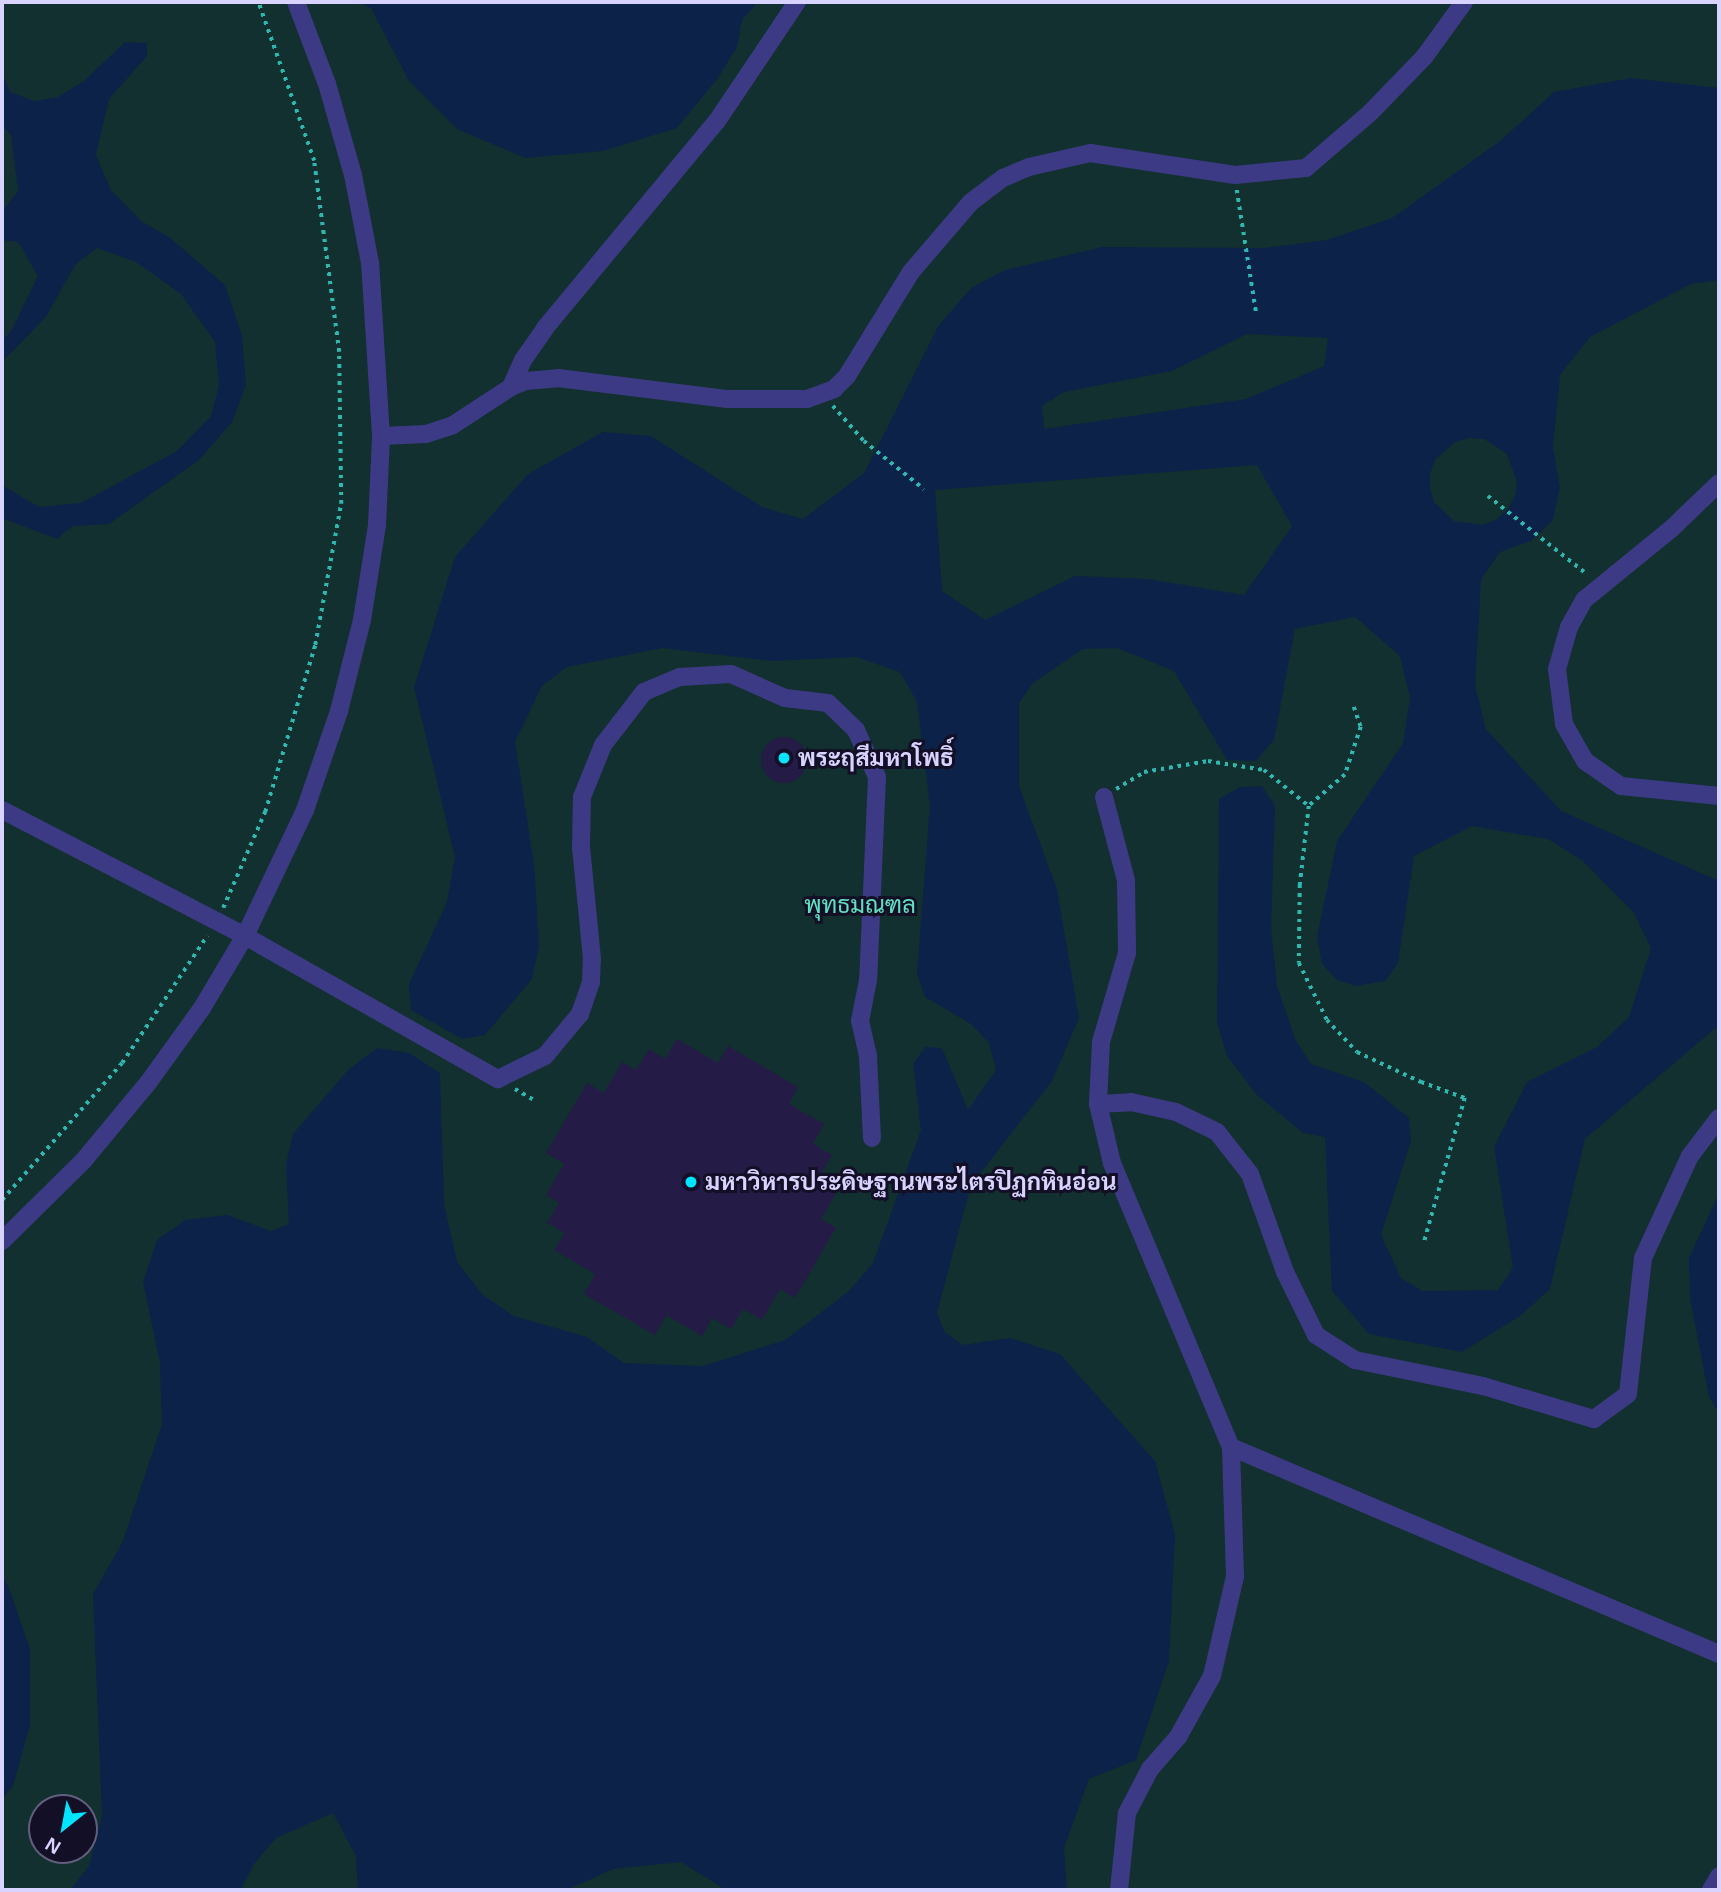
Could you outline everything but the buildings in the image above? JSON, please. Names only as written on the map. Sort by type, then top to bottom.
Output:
[{"type":"lane","points":[[2,1241],[84,1160],[148,1083],[202,1008],[245,936],[305,810],[339,711],[362,621],[373,552],[381,436],[370,263],[352,175],[331,97],[296,2]]},
{"type":"lane","points":[[511,387],[523,360],[545,328],[717,121],[797,2]]},
{"type":"lane","points":[[381,436],[426,433],[453,425],[511,387],[526,381],[558,378],[726,399],[807,398],[834,389],[847,376],[911,272],[971,202],[1003,178],[1029,167],[1090,153],[1235,175],[1306,168],[1370,113],[1425,56],[1464,2]]},
{"type":"lane","points":[[1719,483],[1671,529],[1584,600],[1569,627],[1557,669],[1564,724],[1585,761],[1621,786],[1719,796]]},
{"type":"lane","points":[[2,810],[245,936],[498,1079],[545,1056],[580,1014],[591,982],[592,959],[581,847],[582,797],[603,745],[644,692],[680,677],[731,674],[785,698],[828,703],[856,730],[877,777],[869,980],[860,1020],[868,1057],[872,1138]]},
{"type":"lane","points":[[1104,797],[1126,880],[1127,953],[1101,1042],[1098,1104],[1112,1163],[1231,1447],[1235,1576],[1212,1676],[1178,1737],[1150,1769],[1127,1813],[1119,1890]]},
{"type":"lane","points":[[1098,1104],[1130,1102],[1176,1112],[1217,1132],[1250,1174],[1284,1272],[1316,1335],[1355,1360],[1483,1386],[1594,1419],[1628,1394],[1643,1258],[1690,1156],[1719,1118]]},
{"type":"lane","points":[[1231,1447],[1719,1654]]},
{"type":"lane","points":[[1712,1890],[1719,1876]]},
{"type":"path","points":[[2,1200],[122,1063],[216,922],[265,812],[315,645],[341,504],[339,352],[314,161],[258,2]]},
{"type":"path","points":[[1235,175],[1256,312]]},
{"type":"path","points":[[822,393],[864,441],[924,489]]},
{"type":"path","points":[[1488,496],[1601,586]]},
{"type":"path","points":[[1354,707],[1361,727],[1345,775],[1309,806],[1300,885],[1299,963],[1326,1020],[1357,1052],[1421,1082],[1465,1098],[1424,1243]]},
{"type":"path","points":[[1104,797],[1144,772],[1208,761],[1264,770],[1309,806]]},
{"type":"green space","name":"พุทธมณฑล","points":[[2,2],[1719,2],[1719,1890],[2,1890]]},
{"type":"water","points":[[358,2],[758,2],[742,20],[737,47],[718,78],[677,128],[603,151],[525,158],[457,129],[409,81],[371,8]]},
{"type":"water","points":[[125,42],[147,43],[147,56],[109,99],[96,155],[111,190],[141,221],[169,237],[225,285],[242,336],[246,385],[232,422],[199,460],[109,524],[73,526],[57,539],[2,518],[2,485],[39,507],[81,503],[177,451],[211,416],[219,385],[215,342],[181,294],[136,262],[97,248],[75,265],[46,317],[2,362],[2,341],[11,331],[38,276],[18,242],[2,240],[2,212],[18,191],[11,136],[2,124],[2,74],[10,92],[34,101],[58,97],[84,81]]},
{"type":"water","points":[[1631,78],[1719,88],[1719,280],[1691,284],[1590,337],[1560,375],[1553,448],[1560,487],[1553,520],[1531,541],[1500,552],[1481,580],[1475,685],[1486,729],[1561,811],[1719,881],[1719,1025],[1585,1139],[1550,1289],[1520,1316],[1462,1352],[1369,1334],[1332,1291],[1325,1137],[1303,1133],[1257,1095],[1227,1056],[1217,1022],[1219,799],[1240,787],[1262,786],[1275,806],[1271,928],[1277,986],[1295,1039],[1311,1064],[1364,1082],[1409,1118],[1411,1141],[1381,1235],[1401,1278],[1423,1291],[1498,1290],[1513,1268],[1494,1147],[1527,1082],[1597,1047],[1629,1017],[1651,948],[1634,913],[1583,861],[1548,839],[1472,826],[1414,856],[1398,963],[1385,981],[1356,986],[1337,980],[1322,964],[1317,937],[1337,841],[1403,743],[1410,698],[1400,656],[1355,617],[1295,629],[1274,740],[1256,761],[1227,760],[1174,671],[1117,648],[1083,649],[1033,683],[1019,703],[1019,786],[1057,889],[1079,1018],[1052,1081],[971,1185],[937,1313],[945,1332],[963,1345],[1010,1338],[1060,1354],[1155,1461],[1175,1534],[1169,1661],[1136,1760],[1089,1779],[1064,1848],[1067,1890],[726,1890],[681,1862],[613,1869],[567,1890],[358,1890],[356,1856],[333,1813],[276,1838],[254,1864],[241,1890],[70,1890],[90,1864],[98,1864],[98,1830],[102,1814],[93,1594],[123,1541],[162,1424],[160,1363],[143,1282],[157,1240],[185,1220],[227,1215],[271,1231],[289,1224],[286,1165],[293,1134],[349,1069],[377,1048],[409,1053],[440,1073],[444,1204],[457,1262],[483,1295],[514,1316],[587,1337],[624,1363],[703,1366],[785,1340],[849,1291],[873,1263],[921,1130],[913,1064],[925,1047],[942,1048],[968,1110],[996,1070],[989,1043],[971,1024],[925,997],[917,973],[930,806],[917,702],[900,672],[856,657],[771,661],[662,648],[567,667],[542,686],[515,742],[534,864],[539,946],[532,979],[485,1035],[462,1039],[411,1010],[409,984],[447,902],[455,857],[414,687],[455,557],[528,474],[603,432],[651,436],[762,507],[803,519],[864,473],[939,325],[971,288],[1005,270],[1102,247],[1264,248],[1327,240],[1392,218],[1500,141],[1554,92]],"holes":[[[1247,334],[1328,338],[1324,366],[1246,399],[1044,429],[1042,406],[1064,392],[1172,371]],[[1469,438],[1484,439],[1507,454],[1517,482],[1515,496],[1508,509],[1497,519],[1483,525],[1454,521],[1434,502],[1430,488],[1430,474],[1435,460],[1455,442]],[[1257,465],[1292,526],[1244,595],[1148,579],[1075,576],[985,620],[942,591],[935,490]]]},
{"type":"water","points":[[1719,1193],[1719,1413],[1709,1397],[1690,1299],[1689,1258]]},
{"type":"water","points":[[2,1577],[9,1588],[30,1649],[30,1725],[13,1786],[2,1799]]},
{"type":"place","name":"พระฤสีมหาโพธิ์","points":[[784,758]]},
{"type":"place","name":"มหาวิหารประดิษฐานพระไตรปิฏกหินอ่อน","points":[[691,1182]]}]
